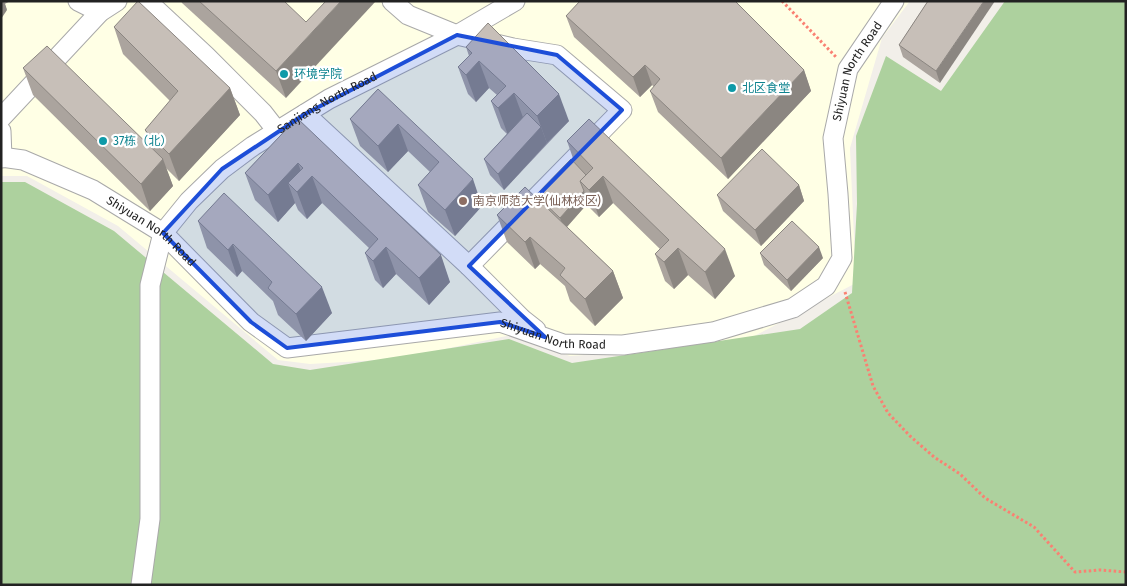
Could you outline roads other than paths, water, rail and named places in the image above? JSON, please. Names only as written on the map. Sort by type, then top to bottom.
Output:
[{"type":"street","points":[[78,1],[100,12]]},
{"type":"street","points":[[1,118],[100,12],[116,1]]},
{"type":"street","points":[[147,1],[263,113],[276,132]]},
{"type":"street","points":[[392,1],[408,16],[457,35],[513,48],[557,55],[622,110],[469,266]]},
{"type":"street","name":"Sanjiang North Road","points":[[163,233],[189,201],[222,169],[253,146],[330,99],[457,35],[515,1]]},
{"type":"street","name":"Shiyuan North Road","points":[[2,157],[23,160],[92,190],[163,233],[251,322],[286,348],[500,322],[563,344],[623,345],[713,332],[793,308],[826,286],[842,258],[833,138],[848,69],[894,1]]},
{"type":"street","points":[[305,114],[469,266],[522,319],[545,337]]},
{"type":"street","points":[[1,130],[2,157]]},
{"type":"street","points":[[141,585],[150,519],[150,285],[163,233]]},
{"type":"place","name":"环境学院","points":[[284,74]]},
{"type":"place","name":"北区食堂","points":[[732,88]]},
{"type":"place","name":"37栋（北）","points":[[103,141]]},
{"type":"place","name":"南京师范大学(仙林校区)","points":[[463,201]]}]
